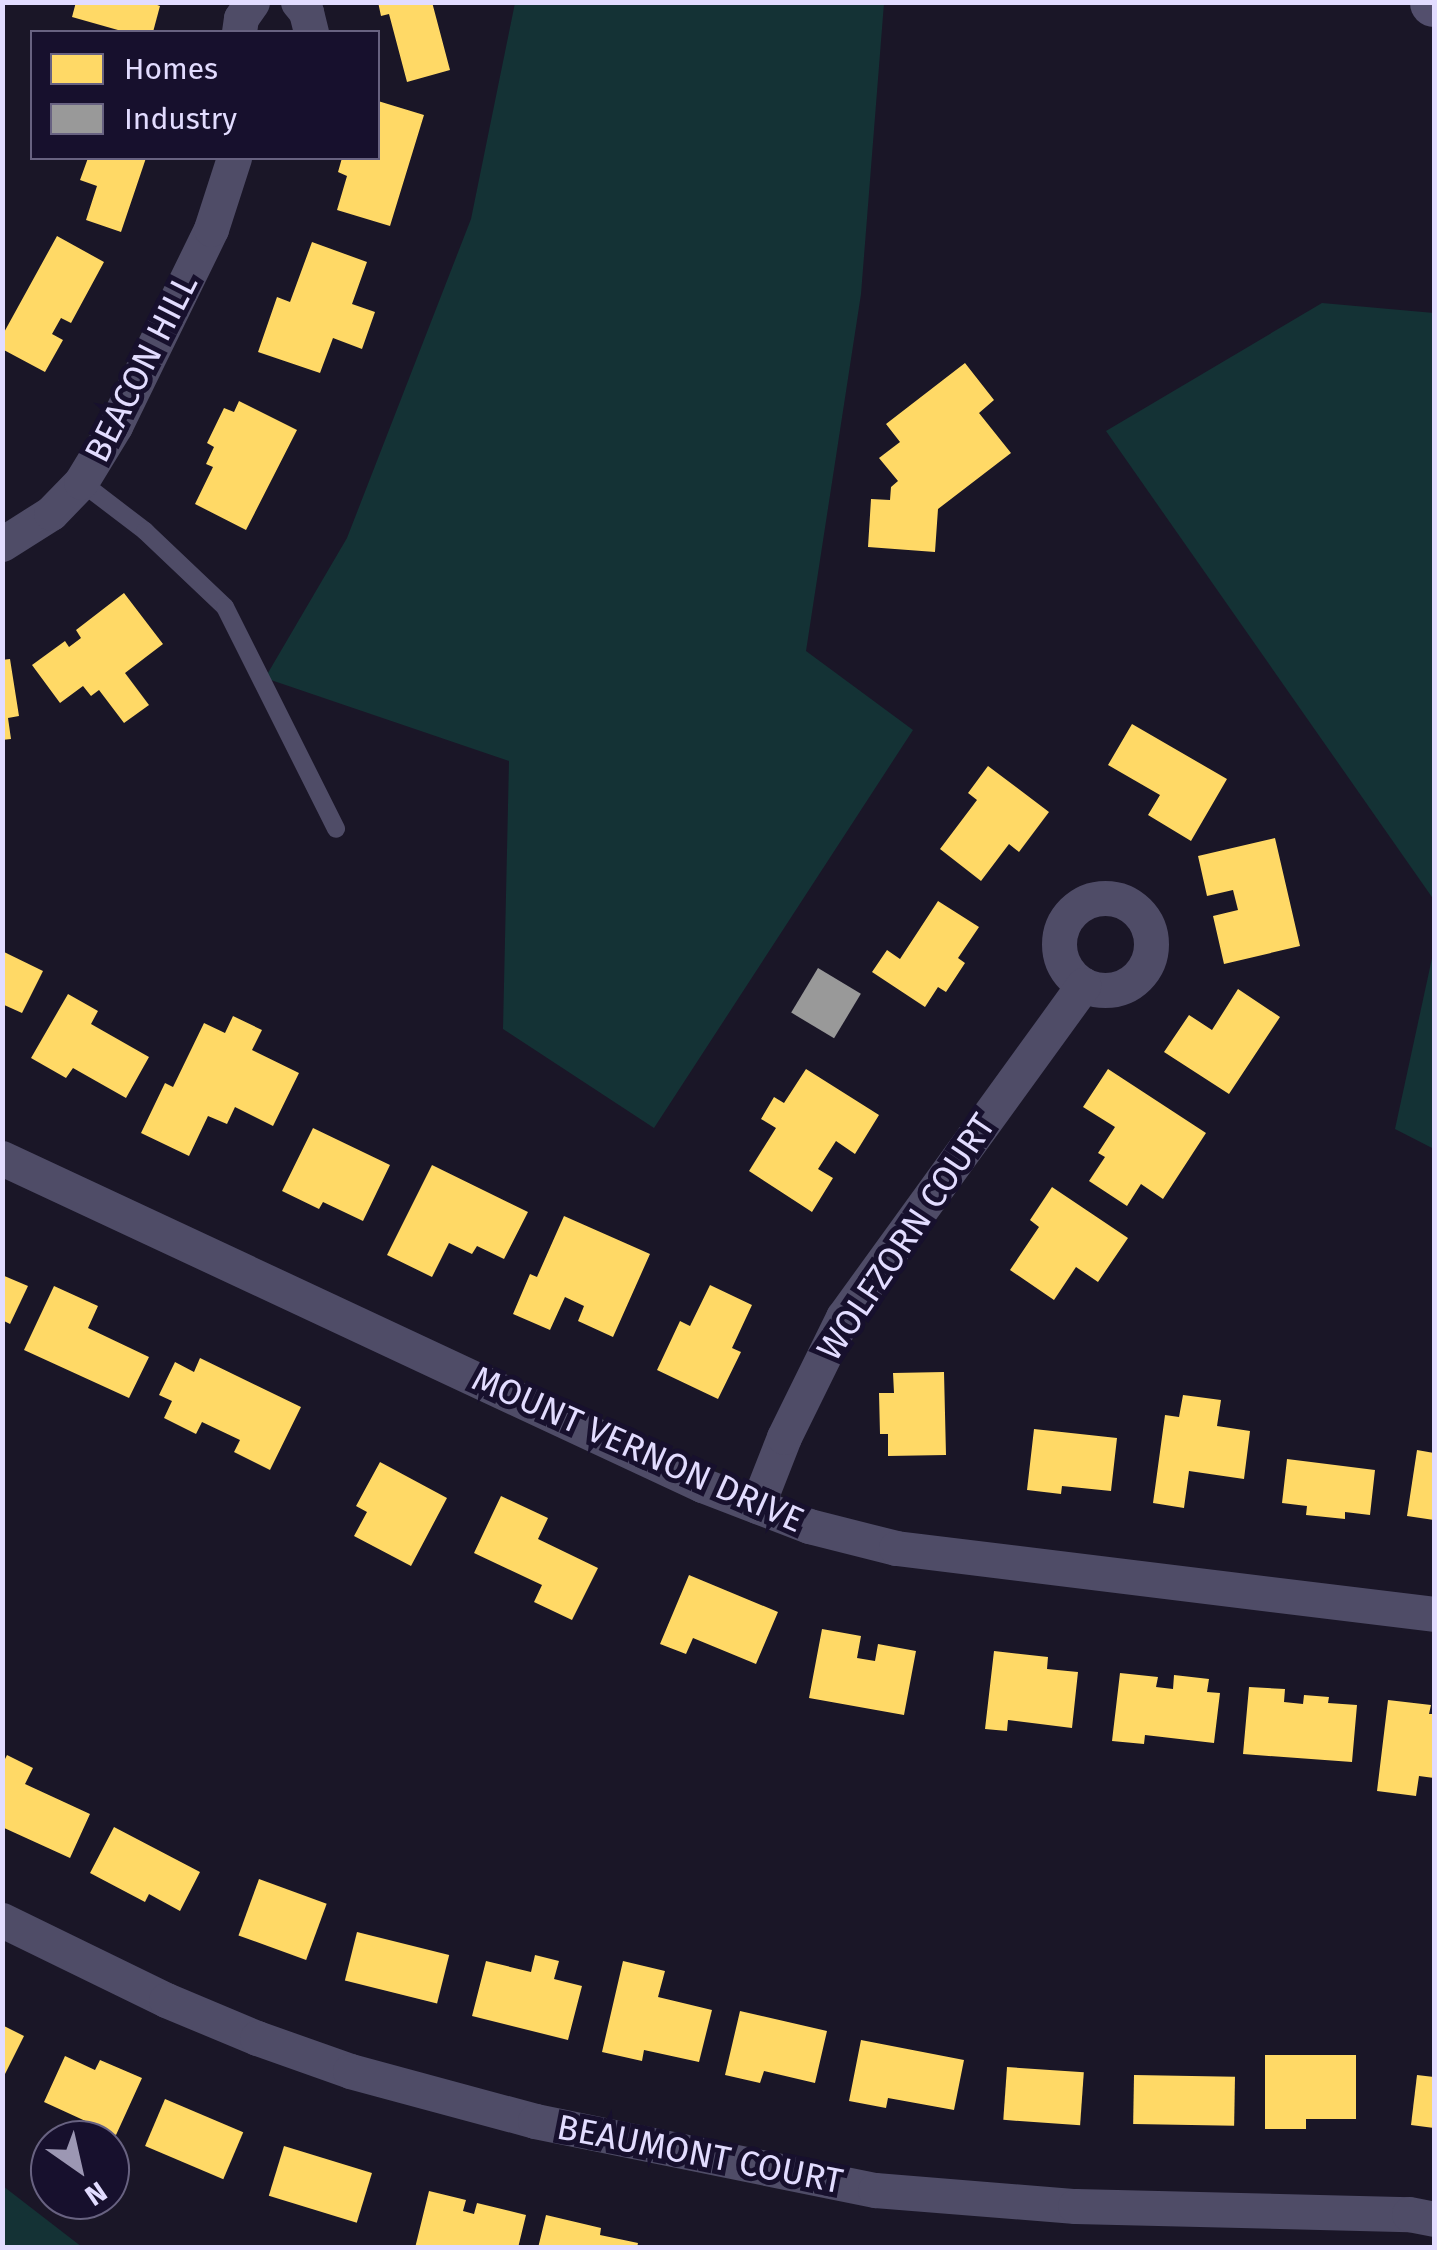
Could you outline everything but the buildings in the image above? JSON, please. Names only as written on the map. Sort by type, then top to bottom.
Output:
[{"type":"street","points":[[239,30],[241,18],[252,2]]},
{"type":"street","points":[[298,2],[306,12],[310,30]]},
{"type":"street","name":"BEACON HILL","points":[[2,544],[51,513],[81,482],[160,340],[212,229],[233,160]]},
{"type":"street","name":"WOLFZORN COURT","points":[[757,1506],[784,1437],[842,1317],[1083,985]]},
{"type":"street","name":"MOUNT VERNON DRIVE","points":[[2,1158],[702,1485],[808,1526],[896,1548],[1434,1614]]},
{"type":"street","name":"BEAUMONT COURT","points":[[2,1920],[166,2000],[257,2038],[398,2086],[535,2121],[875,2190],[1075,2206],[1409,2214],[1434,2219]]},
{"type":"lane","points":[[81,482],[144,531],[225,607],[336,829]]},
{"type":"green space","points":[[515,3],[884,3],[861,294],[806,651],[913,730],[654,1128],[503,1029],[509,761],[265,678],[347,538],[471,219]]},
{"type":"green space","points":[[1322,303],[1434,313],[1434,900],[1106,431]]},
{"type":"green space","points":[[1434,949],[1434,1149],[1395,1129]]},
{"type":"green space","points":[[3,2186],[30,2207],[30,2220],[47,2220],[82,2247],[3,2247]]}]
